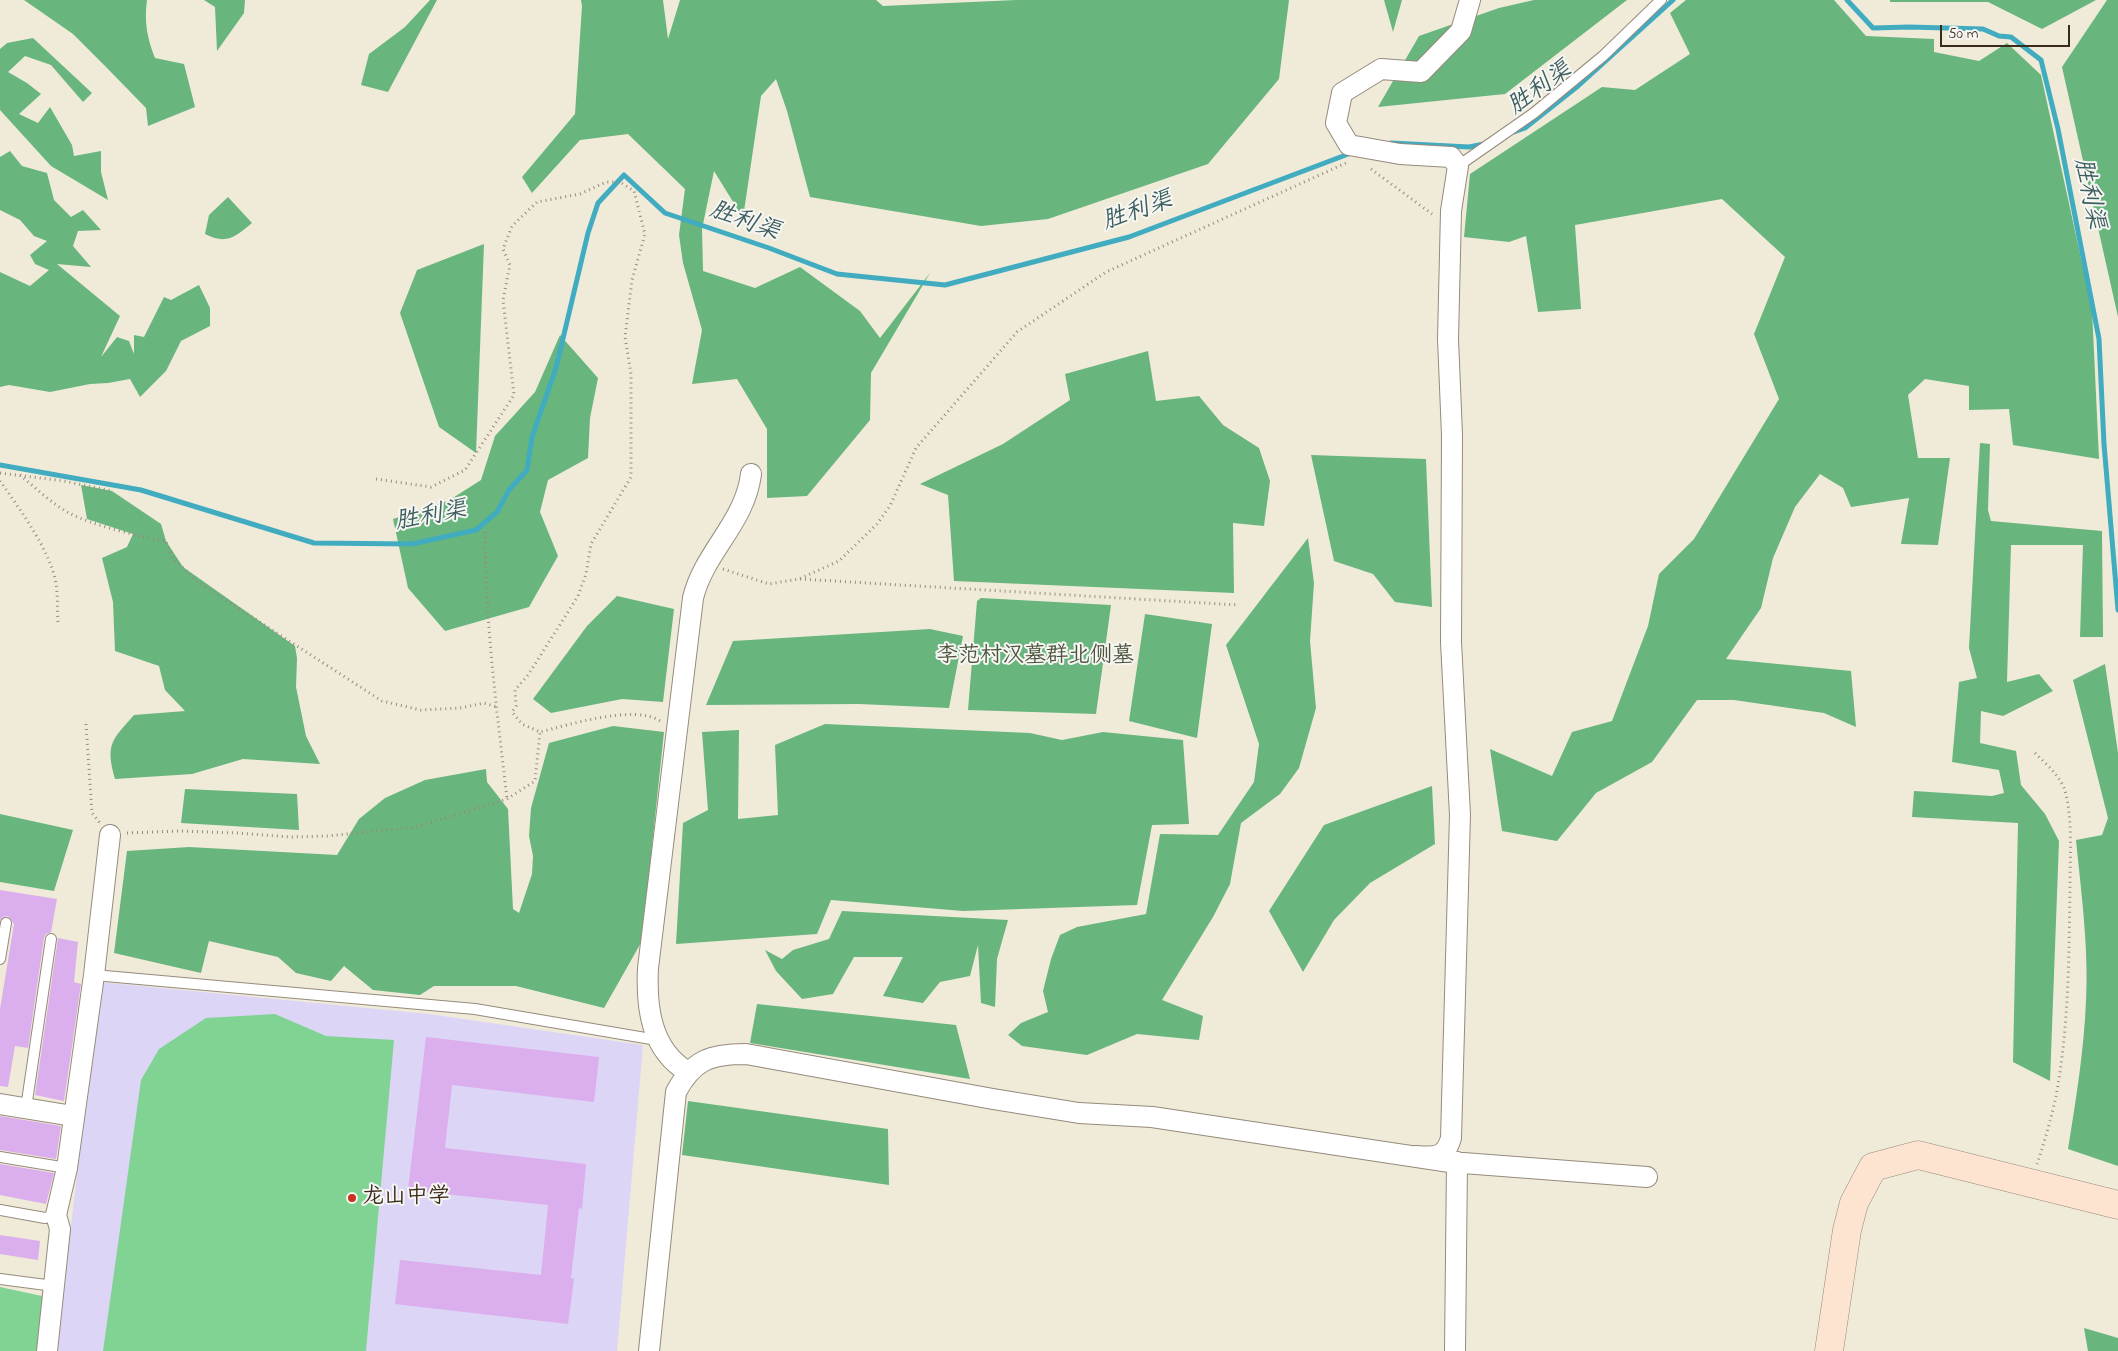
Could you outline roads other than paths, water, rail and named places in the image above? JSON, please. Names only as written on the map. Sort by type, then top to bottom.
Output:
[{"type":"street","points":[[1415,1156],[1430,1157],[1442,1154],[1452,1138],[1460,815],[1451,642],[1452,435],[1448,340],[1450,211],[1458,166],[1450,157],[1400,154],[1373,158],[1354,152],[1336,123],[1342,93],[1381,69],[1421,72],[1461,31],[1470,0]]},
{"type":"street","points":[[688,1072],[672,1060],[657,1040],[649,1009],[648,974],[693,598],[700,578],[741,510],[751,474]]},
{"type":"street","points":[[47,1351],[60,1229],[56,1215],[67,1168],[94,976],[110,835]]},
{"type":"street","points":[[649,1351],[676,1092],[694,1065],[725,1054],[746,1054],[1079,1113],[1152,1117],[1457,1162],[1647,1177]]},
{"type":"street","points":[[0,1104],[73,1116]]},
{"type":"street","points":[[1829,1351],[1847,1230],[1854,1203],[1873,1167],[1918,1155],[2118,1205]]},
{"type":"street","points":[[1455,1351],[1457,1162]]},
{"type":"street","points":[[2057,1190],[2118,1216]]},
{"type":"lane","points":[[1458,166],[1534,113],[1603,56],[1661,0]]},
{"type":"lane","points":[[0,960],[6,922]]},
{"type":"lane","points":[[26,1108],[51,939]]},
{"type":"lane","points":[[94,976],[475,1009],[657,1040]]},
{"type":"lane","points":[[0,1156],[67,1168]]},
{"type":"lane","points":[[0,1210],[45,1218],[56,1215]]},
{"type":"lane","points":[[0,1279],[54,1286]]},
{"type":"waterway","name":"胜利渠","points":[[1511,133],[1525,128],[1578,86],[1673,0]]},
{"type":"waterway","name":"胜利渠","points":[[1847,0],[1873,28],[1983,29],[1999,36],[2011,37],[2041,60],[2058,129],[2099,339],[2104,444],[2118,610]]},
{"type":"waterway","name":"胜利渠","points":[[1391,143],[1469,147],[1484,144]]},
{"type":"waterway","name":"胜利渠","points":[[0,465],[141,490],[314,543],[412,544],[476,530],[497,512],[509,490],[527,470],[532,437],[556,368],[588,233],[598,203],[624,175],[665,213],[769,248],[837,274],[945,285],[1129,237],[1351,153]]},
{"type":"place","name":"龙山中学","points":[[352,1198]]},
{"type":"park label","name":"李范村汉墓群北侧墓","points":[[1035,657]]}]
